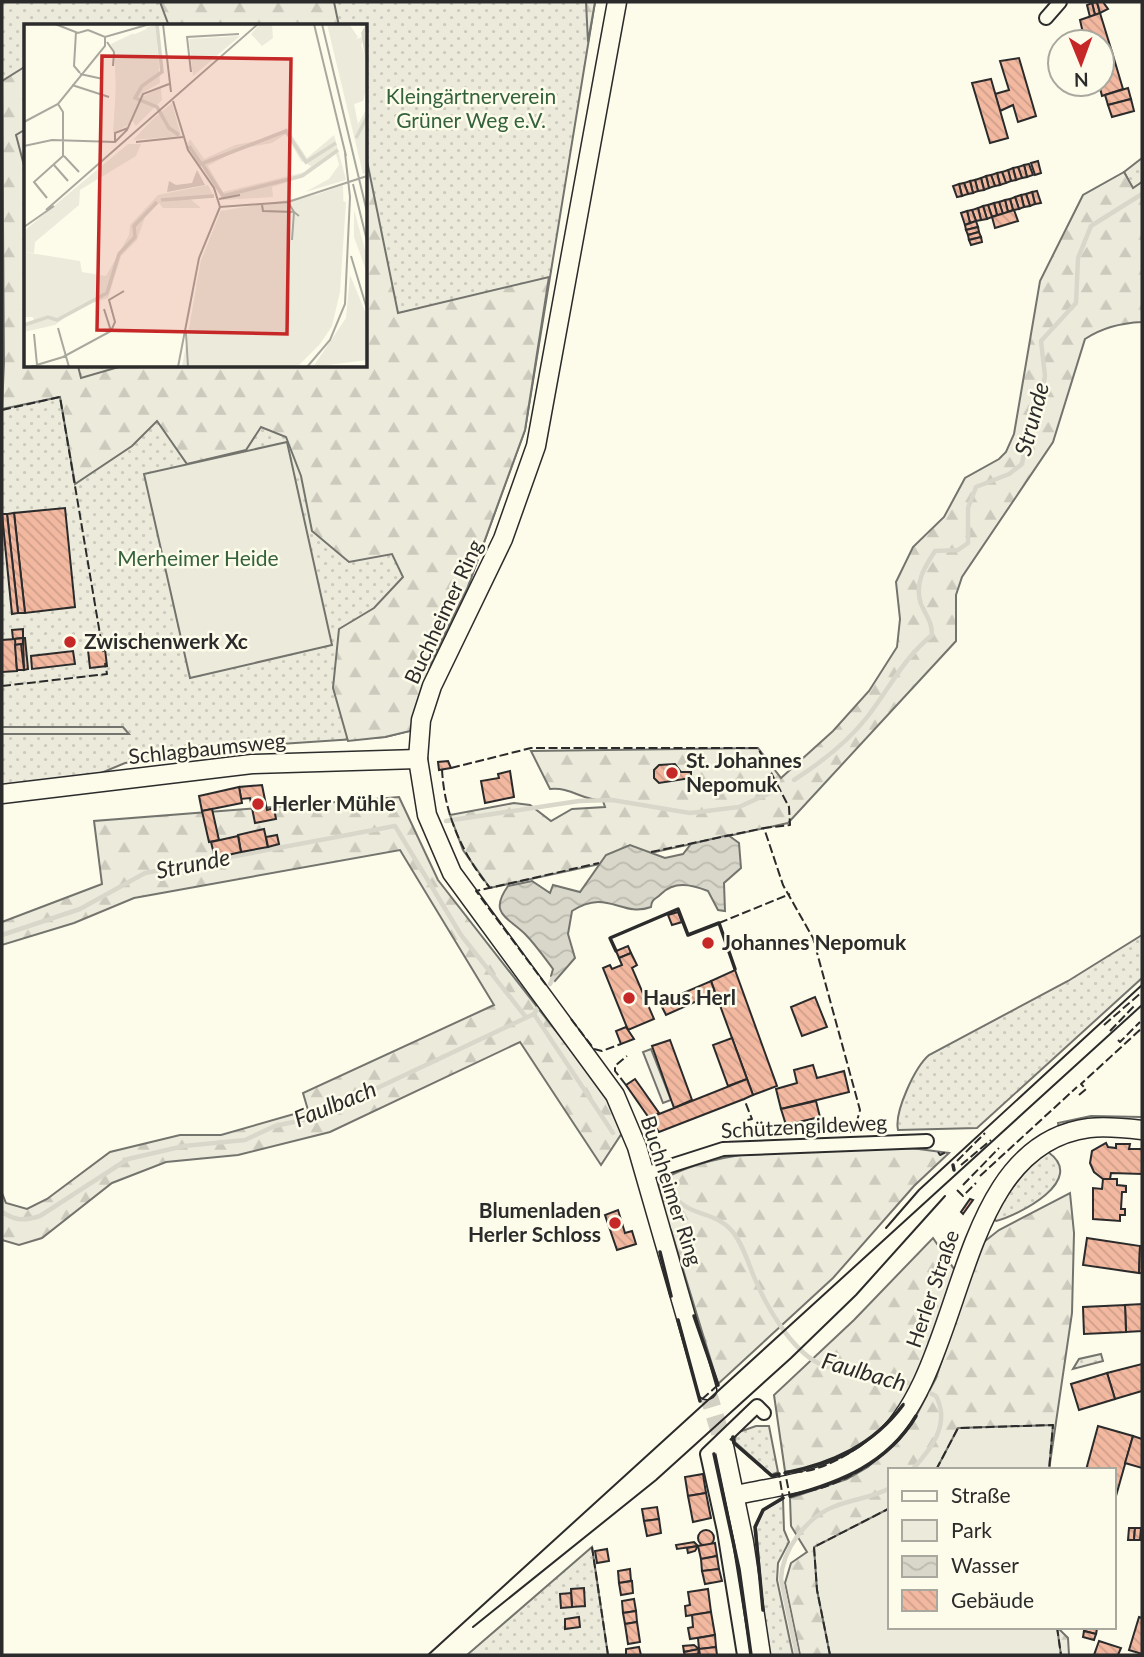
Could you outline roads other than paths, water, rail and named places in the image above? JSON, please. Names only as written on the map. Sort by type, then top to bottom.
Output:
[{"type":"street","name":"Buchheimer Ring","points":[[617,2],[536,446],[503,539],[429,694],[421,720],[418,759],[427,815],[452,873],[611,1087],[637,1146],[707,1390]]},
{"type":"street","points":[[1046,18],[1060,2]]},
{"type":"street","name":"Schlagbaumsweg","points":[[2,794],[251,764],[418,759]]},
{"type":"street","name":"Herler Straße","points":[[735,1495],[818,1478],[841,1469],[862,1458],[892,1433],[916,1400],[927,1377],[980,1225],[1014,1173],[1042,1147],[1071,1132],[1100,1127],[1142,1129]]},
{"type":"street","name":"Schützengildeweg","points":[[645,1174],[723,1149],[927,1141]]},
{"type":"street","points":[[744,1655],[724,1531],[707,1454],[757,1406],[764,1413]]},
{"type":"street","points":[[723,1446],[735,1495],[761,1655]]},
{"type":"water","points":[[728,835],[739,843],[741,868],[724,883],[725,911],[718,910],[708,891],[683,885],[666,890],[653,901],[651,907],[631,909],[595,902],[584,905],[572,911],[568,934],[575,958],[555,981],[551,976],[553,969],[525,934],[507,919],[500,909],[502,895],[508,886],[532,881],[550,893],[553,885],[580,892],[606,855],[630,845],[665,858],[683,854],[691,844]]},
{"type":"waterway","name":"Strunde","points":[[794,780],[824,759],[852,734],[905,663],[932,635],[930,622],[919,597],[919,583],[924,570],[935,551],[958,550],[968,543],[968,508],[976,487],[1009,474],[1022,464],[1029,425],[1039,406],[1045,376],[1041,341],[1076,303],[1078,258],[1091,226],[1142,194]]},
{"type":"waterway","name":"Strunde","points":[[446,821],[579,801],[612,800],[690,813],[739,807],[772,792]]},
{"type":"waterway","name":"Strunde","points":[[2,935],[80,909],[145,873],[395,826],[461,935],[525,1016]]},
{"type":"waterway","points":[[550,984],[553,978]]},
{"type":"waterway","name":"Faulbach","points":[[534,1014],[538,1008]]},
{"type":"waterway","name":"Faulbach","points":[[2,1212],[20,1219],[40,1216],[128,1159],[184,1146],[245,1140],[275,1126],[316,1117],[534,1014],[613,1133]]},
{"type":"waterway","name":"Faulbach","points":[[668,1187],[683,1205],[716,1219],[732,1231],[773,1314],[798,1348],[828,1367],[891,1378],[916,1386]]},
{"type":"waterway","name":"Faulbach","points":[[914,1468],[932,1445],[940,1426],[940,1406],[936,1396],[924,1390]]},
{"type":"waterway","name":"Faulbach","points":[[797,1655],[781,1579],[782,1568],[791,1546],[805,1527],[823,1512],[888,1489]]},
{"type":"tunnel","points":[[707,1390],[724,1446]]},
{"type":"tram line","points":[[886,1228],[919,1190],[1142,985]]},
{"type":"tram line","points":[[428,1655],[1142,1005]]},
{"type":"tram line","points":[[473,1627],[656,1480],[791,1358],[856,1295],[945,1196]]},
{"type":"place","name":"Zwischenwerk Xc","points":[[70,642]]},
{"type":"place","name":"St. Johannes Nepomuk","points":[[672,773]]},
{"type":"place","name":"Herler Mühle","points":[[258,804]]},
{"type":"place","name":"Johannes Nepomuk","points":[[708,943]]},
{"type":"place","name":"Haus Herl","points":[[629,998]]},
{"type":"place","name":"Blumenladen Herler Schloss","points":[[615,1223]]},
{"type":"park label","name":"Kleingärtnerverein Grüner Weg e.V.","points":[[471,109]]},
{"type":"park label","name":"Merheimer Heide","points":[[198,559]]}]
